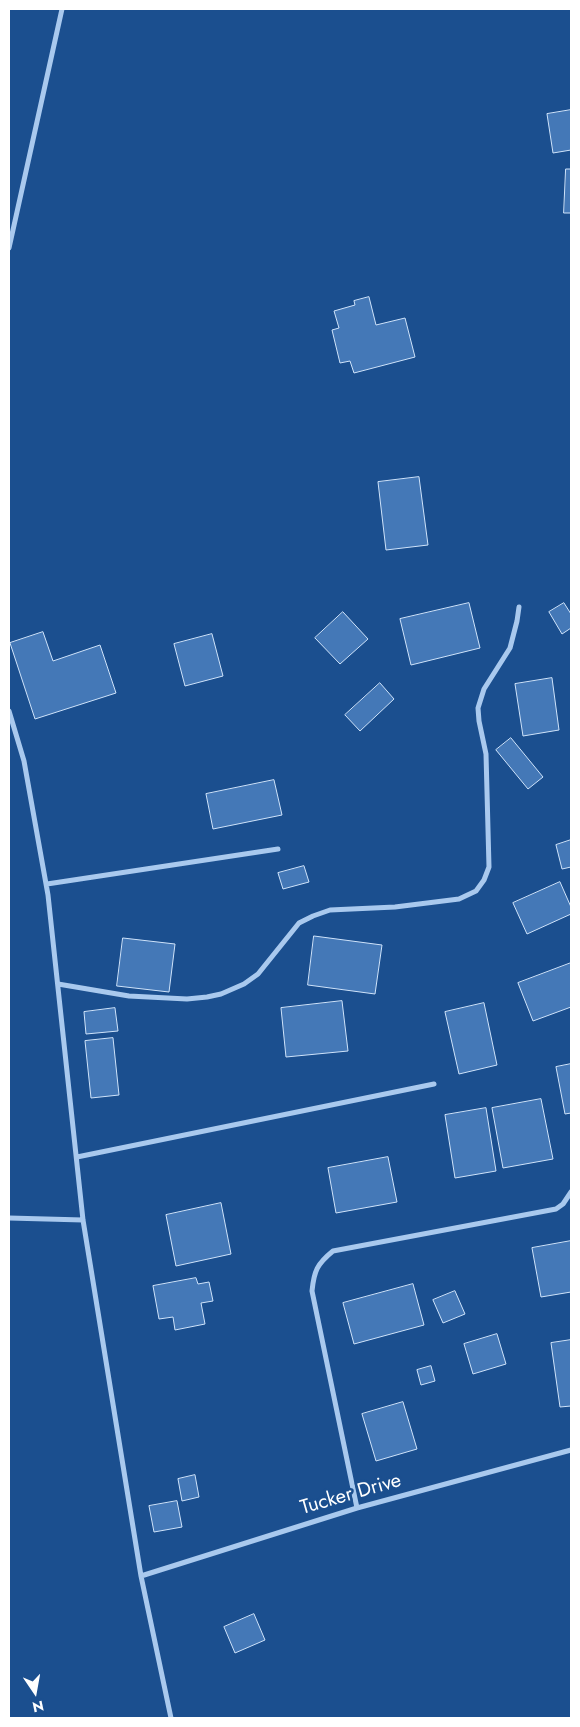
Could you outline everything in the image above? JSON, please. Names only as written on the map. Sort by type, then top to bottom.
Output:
[{"type":"street","points":[[9,248],[62,9]]},
{"type":"street","points":[[58,984],[129,996],[208,998],[234,989],[258,974],[299,923],[313,916],[330,910],[395,907],[451,900],[468,896],[476,891],[484,880],[489,867],[486,754],[478,708],[484,689],[510,648],[519,607]]},
{"type":"street","points":[[9,711],[24,761],[47,884],[83,1220],[141,1576],[171,1718]]},
{"type":"street","points":[[47,884],[278,849]]},
{"type":"street","points":[[77,1156],[434,1084]]},
{"type":"street","points":[[357,1508],[312,1292],[314,1275],[321,1261],[334,1251],[549,1211],[563,1204],[571,1192]]},
{"type":"street","points":[[9,1218],[83,1220]]},
{"type":"street","name":"Tucker Drive","points":[[141,1576],[357,1508],[571,1450]]},
{"type":"building","points":[[571,110],[571,150],[553,153],[547,114]]},
{"type":"building","points":[[566,169],[571,169],[571,213],[564,213]]},
{"type":"building","points":[[369,297],[376,325],[405,318],[415,357],[354,373],[350,361],[340,363],[332,330],[339,328],[334,311],[355,305],[354,301]]},
{"type":"building","points":[[419,477],[428,545],[386,550],[378,482]]},
{"type":"building","points":[[469,603],[480,648],[411,665],[400,619]]},
{"type":"building","points":[[564,603],[571,614],[571,628],[562,634],[549,612]]},
{"type":"building","points":[[343,612],[368,639],[340,664],[315,638]]},
{"type":"building","points":[[43,632],[53,661],[100,645],[116,693],[35,719],[10,643]]},
{"type":"building","points":[[212,634],[223,676],[185,686],[174,644]]},
{"type":"building","points":[[552,678],[559,730],[523,736],[515,684]]},
{"type":"building","points":[[380,683],[394,699],[360,731],[345,715]]},
{"type":"building","points":[[511,738],[543,777],[528,789],[496,750]]},
{"type":"building","points":[[274,780],[282,815],[213,829],[206,794]]},
{"type":"building","points":[[571,840],[571,867],[562,869],[556,845]]},
{"type":"building","points":[[304,866],[309,882],[283,889],[278,873]]},
{"type":"building","points":[[560,882],[571,907],[571,914],[527,934],[513,903]]},
{"type":"building","points":[[314,936],[382,945],[375,994],[308,985]]},
{"type":"building","points":[[123,938],[175,944],[169,992],[117,986]]},
{"type":"building","points":[[571,963],[571,1007],[533,1021],[518,983]]},
{"type":"building","points":[[342,1001],[348,1051],[286,1057],[281,1008]]},
{"type":"building","points":[[484,1003],[497,1065],[459,1074],[445,1012]]},
{"type":"building","points":[[115,1008],[118,1031],[86,1034],[84,1012]]},
{"type":"building","points":[[113,1038],[119,1095],[91,1098],[85,1041]]},
{"type":"building","points":[[571,1064],[571,1113],[565,1114],[556,1067]]},
{"type":"building","points":[[541,1099],[553,1159],[503,1168],[492,1108]]},
{"type":"building","points":[[486,1108],[496,1171],[455,1178],[445,1115]]},
{"type":"building","points":[[388,1157],[397,1202],[336,1213],[328,1168]]},
{"type":"building","points":[[221,1203],[231,1254],[176,1266],[166,1215]]},
{"type":"building","points":[[571,1241],[571,1292],[541,1297],[532,1248]]},
{"type":"building","points":[[196,1278],[198,1284],[209,1282],[213,1301],[201,1303],[205,1324],[175,1330],[173,1317],[159,1319],[153,1286]]},
{"type":"building","points":[[413,1284],[424,1325],[354,1344],[343,1303]]},
{"type":"building","points":[[455,1291],[465,1314],[443,1323],[433,1300]]},
{"type":"building","points":[[497,1334],[506,1364],[473,1374],[464,1344]]},
{"type":"building","points":[[571,1340],[571,1406],[560,1407],[551,1343]]},
{"type":"building","points":[[431,1366],[435,1381],[421,1385],[417,1370]]},
{"type":"building","points":[[403,1402],[417,1449],[376,1461],[362,1414]]},
{"type":"building","points":[[195,1475],[199,1497],[182,1501],[178,1479]]},
{"type":"building","points":[[177,1501],[182,1527],[154,1532],[149,1506]]},
{"type":"building","points":[[254,1614],[265,1640],[235,1653],[224,1627]]}]
